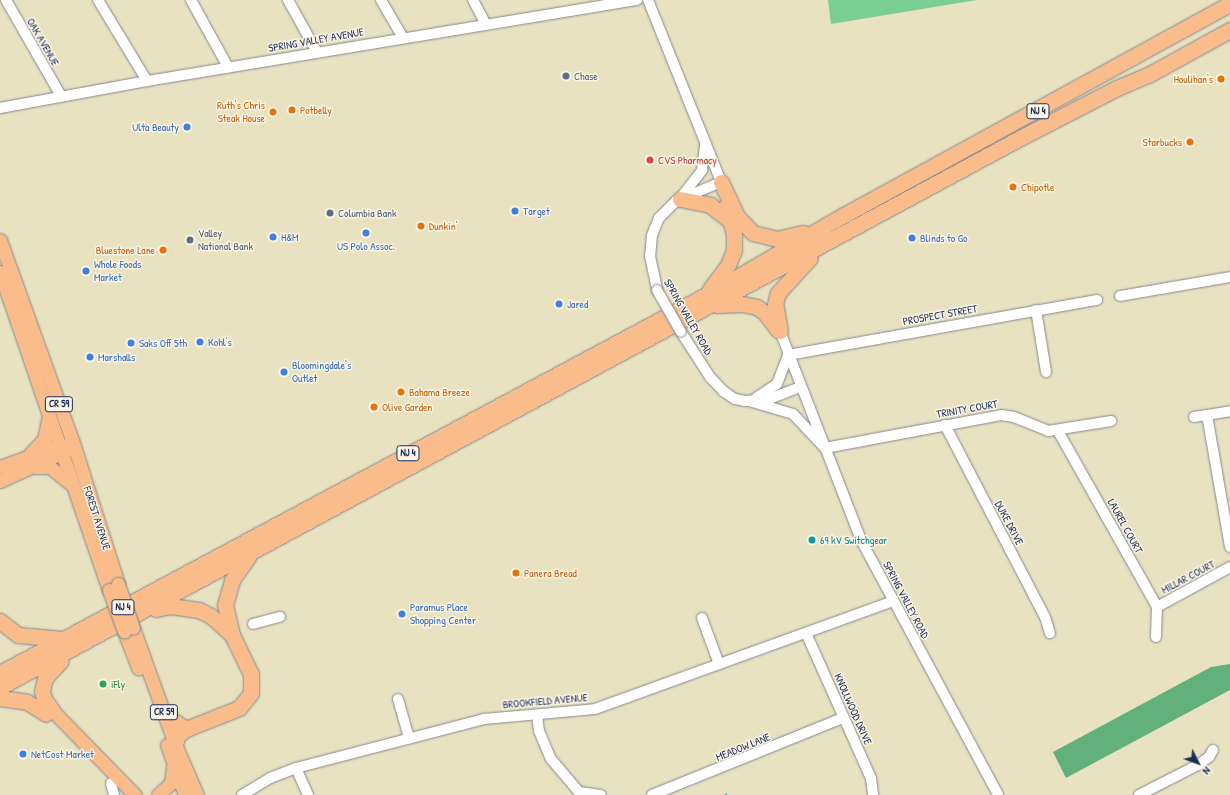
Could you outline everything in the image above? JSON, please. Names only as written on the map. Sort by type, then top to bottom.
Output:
[{"type":"highway","name":"NJ 4","points":[[0,673],[145,610],[250,554],[710,299],[844,215],[1230,4]]},
{"type":"highway","name":"NJ 4","points":[[0,687],[68,644],[710,299],[824,244],[1117,88],[1144,68],[1230,20]]},
{"type":"highway","points":[[1117,88],[1148,76],[1230,30]]},
{"type":"highway","points":[[720,182],[737,216],[745,226],[759,237],[778,239],[796,236],[844,215]]},
{"type":"highway","points":[[720,182],[728,220],[734,239],[733,255],[710,299],[752,305],[765,313],[780,331]]},
{"type":"highway","points":[[680,199],[710,205],[728,220]]},
{"type":"highway","points":[[780,331],[775,304],[778,293],[824,244]]},
{"type":"highway","points":[[175,744],[178,735],[186,729],[232,712],[239,708],[251,693],[251,674],[232,635],[226,617],[227,594],[236,574],[250,554]]},
{"type":"highway","points":[[145,610],[170,606],[187,607],[212,616],[232,635]]},
{"type":"highway","points":[[0,621],[18,635],[68,644],[45,678],[42,690],[49,712]]},
{"type":"highway","points":[[0,698],[27,702],[49,712]]},
{"type":"highway","points":[[166,716],[186,729]]},
{"type":"main road","name":"FOREST AVENUE","points":[[0,240],[74,446],[114,587],[173,765],[185,795]]},
{"type":"main road","name":"FOREST AVENUE","points":[[0,272],[49,410],[72,485],[114,587]]},
{"type":"main road","points":[[0,481],[29,461],[44,439],[48,429],[49,410]]},
{"type":"main road","points":[[0,467],[29,461],[74,446]]},
{"type":"main road","points":[[29,461],[59,471],[72,485]]},
{"type":"main road","name":"FOREST AVENUE","points":[[128,629],[166,716],[175,744],[196,795]]},
{"type":"main road","points":[[49,712],[112,789],[133,794]]},
{"type":"main road","points":[[49,712],[133,794]]},
{"type":"main road","points":[[158,795],[172,783],[173,765]]},
{"type":"street","name":"OAK AVENUE","points":[[6,0],[60,96]]},
{"type":"street","points":[[98,0],[147,81]]},
{"type":"street","points":[[191,0],[228,67]]},
{"type":"street","points":[[288,0],[317,52]]},
{"type":"street","points":[[381,0],[403,38]]},
{"type":"street","points":[[473,0],[486,24]]},
{"type":"street","name":"SPRING VALLEY AVENUE","points":[[0,108],[228,67],[637,0]]},
{"type":"street","points":[[648,0],[705,139],[720,182]]},
{"type":"street","points":[[680,199],[702,170],[705,139]]},
{"type":"street","name":"SPRING VALLEY ROAD","points":[[720,182],[680,199],[662,214],[652,235],[650,256],[657,290],[681,332],[719,387],[735,399],[749,401],[776,397],[801,387]]},
{"type":"street","points":[[1120,296],[1230,277]]},
{"type":"street","name":"PROSPECT STREET","points":[[788,356],[1097,300]]},
{"type":"street","points":[[1036,310],[1046,372]]},
{"type":"street","name":"SPRING VALLEY ROAD","points":[[780,331],[788,356],[858,534],[998,795]]},
{"type":"street","points":[[749,401],[768,392],[777,384],[788,356]]},
{"type":"street","points":[[749,401],[793,414],[825,448]]},
{"type":"street","points":[[1194,417],[1230,411]]},
{"type":"street","name":"TRINITY COURT","points":[[825,448],[1001,415],[1014,417],[1041,429],[1058,431],[1111,421]]},
{"type":"street","points":[[1207,415],[1230,547]]},
{"type":"street","name":"DUKE DRIVE","points":[[945,425],[1045,617],[1050,634]]},
{"type":"street","name":"LAUREL COURT","points":[[1058,431],[1157,607]]},
{"type":"street","name":"MILLAR COURT","points":[[1157,607],[1230,567]]},
{"type":"street","name":"BROOKFIELD AVENUE","points":[[242,795],[270,778],[296,768],[484,719],[537,715],[595,708],[893,601]]},
{"type":"street","points":[[1156,637],[1157,607]]},
{"type":"street","points":[[253,624],[280,618]]},
{"type":"street","points":[[702,618],[719,664]]},
{"type":"street","name":"KNOLLWOOD DRIVE","points":[[806,633],[871,778],[873,795]]},
{"type":"street","points":[[398,699],[409,738]]},
{"type":"street","points":[[537,715],[539,731],[548,753],[577,793],[601,795]]},
{"type":"street","name":"MEADOW LANE","points":[[652,795],[843,718]]},
{"type":"street","points":[[1139,795],[1198,764],[1209,757],[1213,750]]},
{"type":"street","points":[[296,768],[308,795]]},
{"type":"green space","points":[[828,0],[977,0],[831,24]]},
{"type":"green space","points":[[1230,664],[1230,690],[1066,778],[1053,752],[1211,667]]},
{"type":"place","name":"Chase","points":[[566,76]]},
{"type":"place","name":"Houlihan's","points":[[1221,79]]},
{"type":"place","name":"Potbelly","points":[[292,110]]},
{"type":"place","name":"Ruth's Chris Steak House","points":[[273,112]]},
{"type":"place","name":"Ulta Beauty","points":[[187,127]]},
{"type":"place","name":"Starbucks","points":[[1190,142]]},
{"type":"place","name":"CVS Pharmacy","points":[[650,160]]},
{"type":"place","name":"Chipotle","points":[[1013,187]]},
{"type":"place","name":"Target","points":[[515,211]]},
{"type":"place","name":"Columbia Bank","points":[[330,213]]},
{"type":"place","name":"Dunkin'","points":[[421,226]]},
{"type":"place","name":"US Polo Assoc.","points":[[366,233]]},
{"type":"place","name":"H&M","points":[[273,237]]},
{"type":"place","name":"Blinds to Go","points":[[912,238]]},
{"type":"place","name":"Valley National Bank","points":[[190,240]]},
{"type":"place","name":"Bluestone Lane","points":[[163,250]]},
{"type":"place","name":"Whole Foods Market","points":[[86,271]]},
{"type":"place","name":"Jared","points":[[559,304]]},
{"type":"place","name":"Kohl's","points":[[200,342]]},
{"type":"place","name":"Saks Off 5th","points":[[131,343]]},
{"type":"place","name":"Marshalls","points":[[90,357]]},
{"type":"place","name":"Bloomingdale's Outlet","points":[[284,372]]},
{"type":"place","name":"Bahama Breeze","points":[[401,392]]},
{"type":"place","name":"Olive Garden","points":[[374,407]]},
{"type":"place","name":"69 kV Switchgear","points":[[812,540]]},
{"type":"place","name":"Panera Bread","points":[[516,573]]},
{"type":"place","name":"Paramus Place Shopping Center","points":[[402,614]]},
{"type":"place","name":"iFly","points":[[103,684]]},
{"type":"place","name":"NetCost Market","points":[[23,754]]}]
